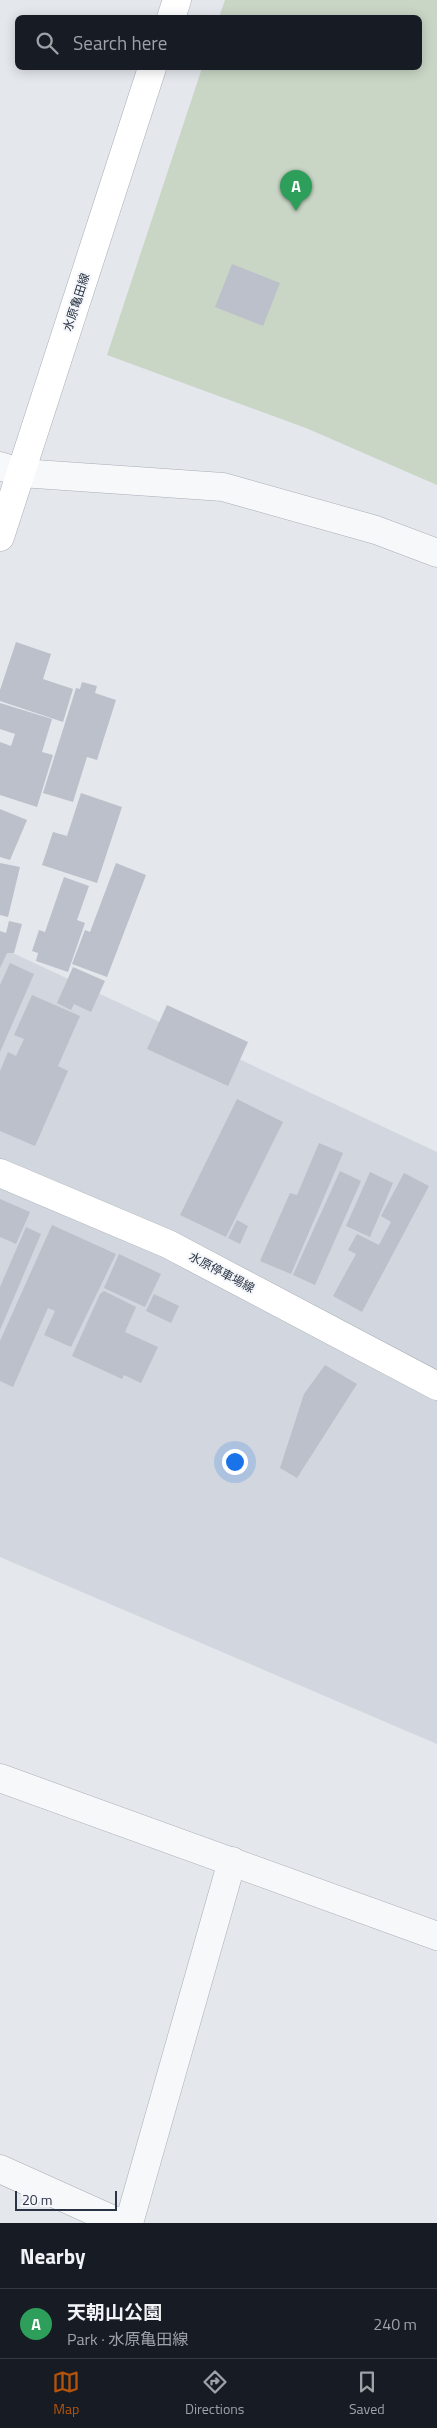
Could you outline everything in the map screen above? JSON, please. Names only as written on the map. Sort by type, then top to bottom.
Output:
[{"type":"main road","points":[[172,15],[177,0]]},
{"type":"main road","name":"水原亀田線","points":[[0,538],[10,470],[151,70]]},
{"type":"main road","name":"水原停車場線","points":[[0,1174],[168,1244],[436,1383]]},
{"type":"street","points":[[10,470],[223,487],[376,530],[437,553]]},
{"type":"street","points":[[0,1778],[437,1936]]},
{"type":"street","points":[[129,2223],[232,1861]]},
{"type":"street","points":[[0,2169],[120,2223]]},
{"type":"shaded area","points":[[0,947],[437,1152],[437,1744],[0,1557]]},
{"type":"green space","points":[[225,0],[437,0],[437,485],[306,428],[107,355],[201,70],[422,70],[422,15],[220,15]]},
{"type":"building","points":[[232,264],[280,283],[263,326],[215,307]]},
{"type":"building","points":[[16,642],[51,654],[43,679],[73,689],[63,722],[0,701],[0,690]]},
{"type":"building","points":[[82,682],[97,686],[95,693],[116,700],[97,760],[87,757],[73,802],[43,793],[76,688],[80,689]]},
{"type":"building","points":[[0,703],[52,719],[42,752],[53,755],[37,807],[0,795],[0,742],[11,746],[15,734],[0,729]]},
{"type":"building","points":[[81,793],[122,807],[97,883],[42,865],[53,832],[67,836]]},
{"type":"building","points":[[0,809],[27,820],[10,860],[0,857]]},
{"type":"building","points":[[0,863],[20,867],[8,917],[0,915]]},
{"type":"building","points":[[116,863],[146,875],[107,977],[72,964],[85,930],[90,932]]},
{"type":"building","points":[[64,877],[89,886],[77,920],[85,923],[68,972],[36,961],[38,953],[32,951],[39,930],[45,932]]},
{"type":"building","points":[[9,921],[22,924],[14,953],[7,953],[0,968],[0,931],[6,933]]},
{"type":"building","points":[[10,963],[34,974],[0,1052],[0,985]]},
{"type":"building","points":[[73,967],[105,981],[91,1012],[74,1004],[71,1010],[57,1003]]},
{"type":"building","points":[[32,995],[80,1016],[58,1066],[68,1071],[35,1146],[0,1131],[0,1071],[8,1052],[16,1056],[24,1039],[14,1035]]},
{"type":"building","points":[[167,1005],[248,1042],[228,1086],[147,1049]]},
{"type":"building","points":[[237,1099],[283,1122],[226,1237],[180,1215]]},
{"type":"building","points":[[319,1143],[343,1153],[291,1274],[260,1261],[290,1193],[297,1195]]},
{"type":"building","points":[[340,1171],[361,1181],[315,1285],[293,1275]]},
{"type":"building","points":[[370,1172],[393,1183],[370,1237],[346,1226]]},
{"type":"building","points":[[404,1173],[429,1186],[362,1312],[333,1296],[356,1254],[348,1250],[357,1234],[379,1245],[391,1222],[381,1216]]},
{"type":"building","points":[[0,1199],[30,1212],[16,1244],[0,1237]]},
{"type":"building","points":[[237,1220],[248,1226],[240,1244],[228,1238]]},
{"type":"building","points":[[52,1225],[116,1254],[71,1347],[44,1335],[55,1311],[48,1308],[13,1387],[0,1381],[0,1341]]},
{"type":"building","points":[[26,1227],[41,1234],[0,1330],[0,1287]]},
{"type":"building","points":[[119,1254],[161,1274],[145,1307],[104,1288]]},
{"type":"building","points":[[104,1291],[136,1307],[125,1332],[158,1347],[141,1383],[124,1375],[122,1379],[72,1356],[100,1294]]},
{"type":"building","points":[[154,1294],[179,1306],[171,1323],[146,1311]]},
{"type":"building","points":[[325,1365],[357,1384],[297,1478],[280,1468],[304,1394]]},
{"type":"place","name":"天朝山公園","points":[[296,211]]}]
